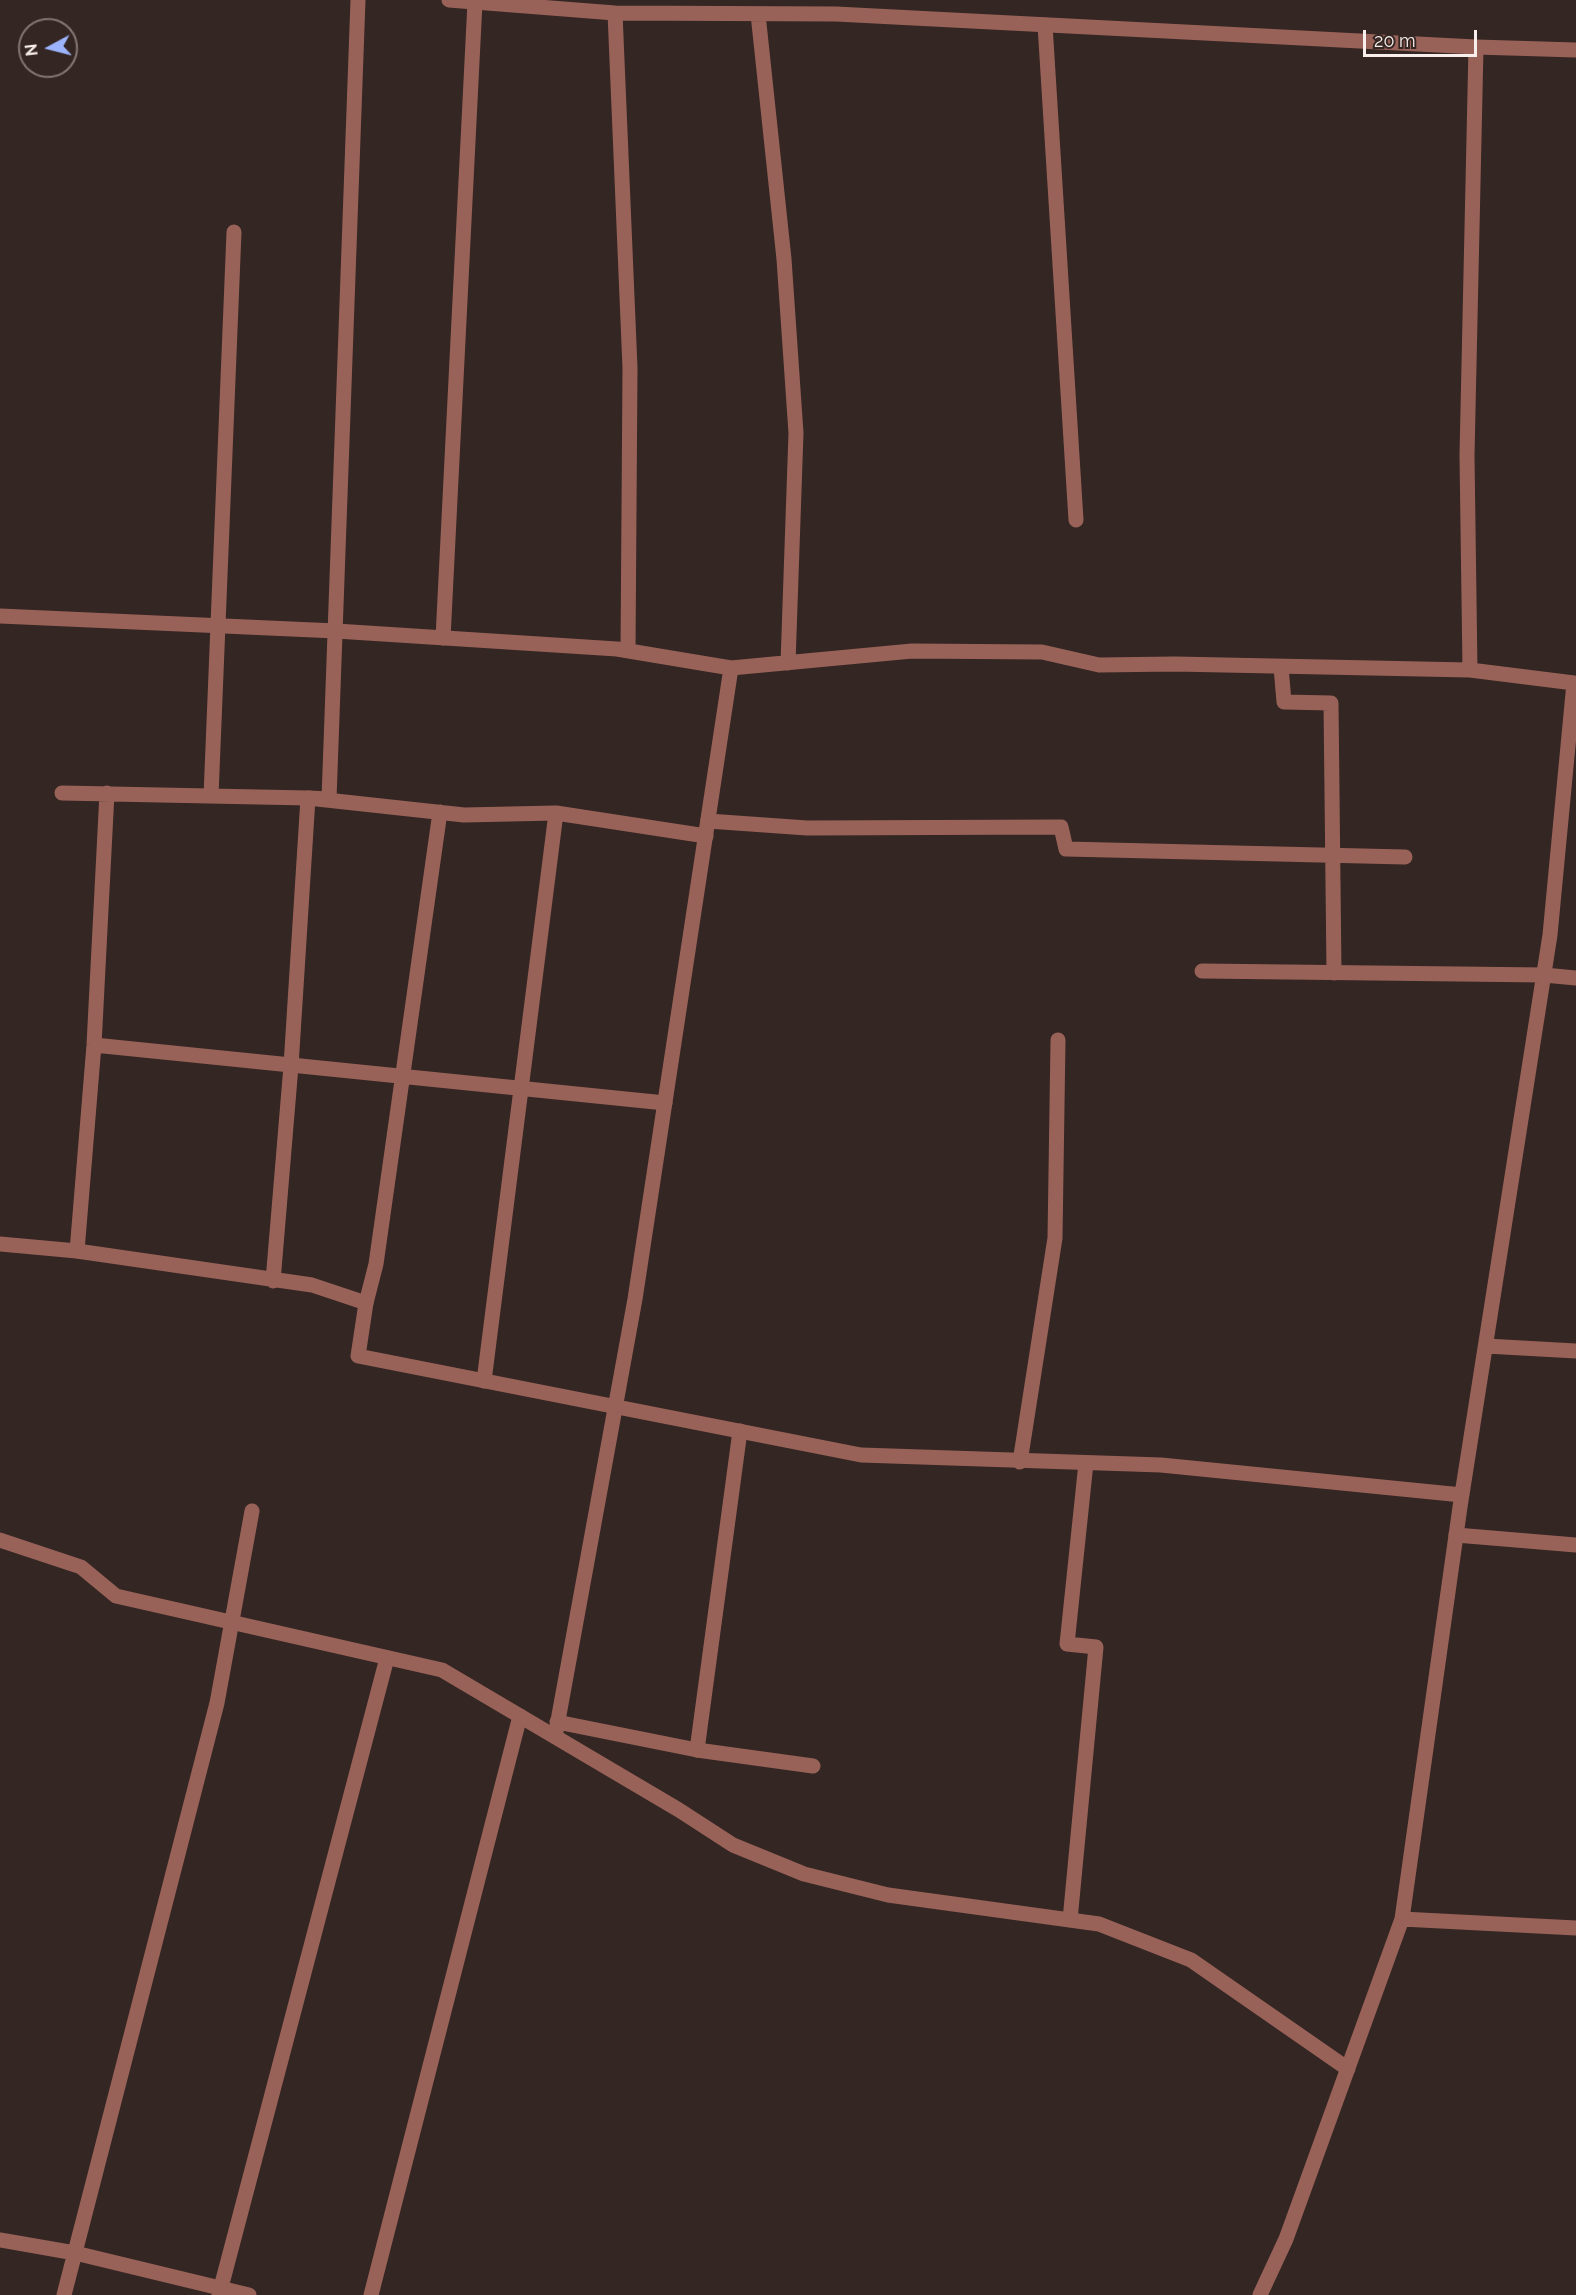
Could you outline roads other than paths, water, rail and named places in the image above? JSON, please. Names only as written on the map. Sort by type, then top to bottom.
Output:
[{"type":"street","points":[[329,799],[358,0]]},
{"type":"street","points":[[449,0],[615,13],[836,14],[1476,47],[1576,50]]},
{"type":"street","points":[[443,638],[475,2]]},
{"type":"street","points":[[615,13],[630,368],[628,651]]},
{"type":"street","points":[[758,14],[784,259],[796,433],[788,663]]},
{"type":"street","points":[[1045,25],[1076,520]]},
{"type":"street","points":[[1470,670],[1467,455],[1476,47]]},
{"type":"street","points":[[211,796],[234,232]]},
{"type":"street","points":[[0,616],[336,631],[628,651],[731,668],[912,651],[1042,652],[1099,665],[1175,664],[1470,670],[1574,682],[1550,935],[1462,1495],[1402,1918],[1286,2239],[1260,2295]]},
{"type":"street","points":[[1281,667],[1284,702],[1331,703],[1334,973]]},
{"type":"street","points":[[556,1730],[635,1299],[731,668]]},
{"type":"street","points":[[62,793],[329,799],[464,815],[556,813],[707,829],[1061,827],[1066,849],[1405,857]]},
{"type":"street","points":[[77,1251],[94,1045],[107,794]]},
{"type":"street","points":[[273,1281],[291,1066],[308,798]]},
{"type":"street","points":[[441,812],[376,1264],[366,1303],[358,1356],[861,1455],[1161,1465],[1462,1495]]},
{"type":"street","points":[[484,1381],[556,813]]},
{"type":"street","points":[[1202,971],[1544,975],[1576,978]]},
{"type":"street","points":[[1020,1462],[1055,1238],[1058,1040]]},
{"type":"street","points":[[94,1045],[665,1103]]},
{"type":"street","points":[[0,1244],[77,1251],[312,1285],[366,1303]]},
{"type":"street","points":[[1486,1346],[1576,1351]]},
{"type":"street","points":[[697,1750],[740,1431]]},
{"type":"street","points":[[1070,1920],[1096,1647],[1068,1644],[1086,1463]]},
{"type":"street","points":[[64,2295],[216,1703],[252,1511]]},
{"type":"street","points":[[1456,1535],[1576,1545]]},
{"type":"street","points":[[0,1540],[81,1568],[116,1596],[442,1670],[520,1716],[556,1730],[733,1845],[804,1874],[888,1895],[1099,1924],[1191,1960],[1348,2069]]},
{"type":"street","points":[[220,2291],[387,1658]]},
{"type":"street","points":[[371,2295],[520,1716]]},
{"type":"street","points":[[556,1730],[813,1766]]},
{"type":"street","points":[[1402,1918],[1576,1929]]},
{"type":"street","points":[[0,2240],[75,2253],[220,2291],[249,2295]]}]
